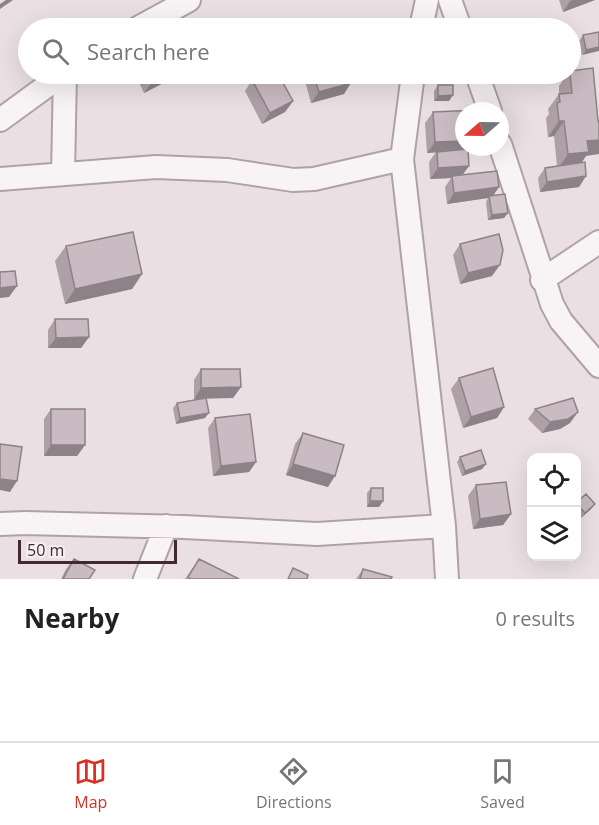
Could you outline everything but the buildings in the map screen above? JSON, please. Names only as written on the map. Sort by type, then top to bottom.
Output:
[{"type":"street","points":[[156,18],[189,0]]},
{"type":"street","points":[[424,18],[427,0]]},
{"type":"street","points":[[450,0],[456,18]]},
{"type":"street","points":[[0,120],[50,84]]},
{"type":"street","points":[[63,173],[64,84]]},
{"type":"street","points":[[412,84],[402,159],[444,526],[447,579]]},
{"type":"street","points":[[481,84],[487,102]]},
{"type":"street","points":[[504,156],[542,280],[561,321],[599,366]]},
{"type":"street","points":[[0,179],[156,167],[227,170],[293,180],[314,179],[402,159]]},
{"type":"street","points":[[542,280],[599,242]]},
{"type":"street","points":[[0,525],[25,523],[166,526],[317,534],[444,526]]},
{"type":"street","points":[[145,579],[166,526]]}]
